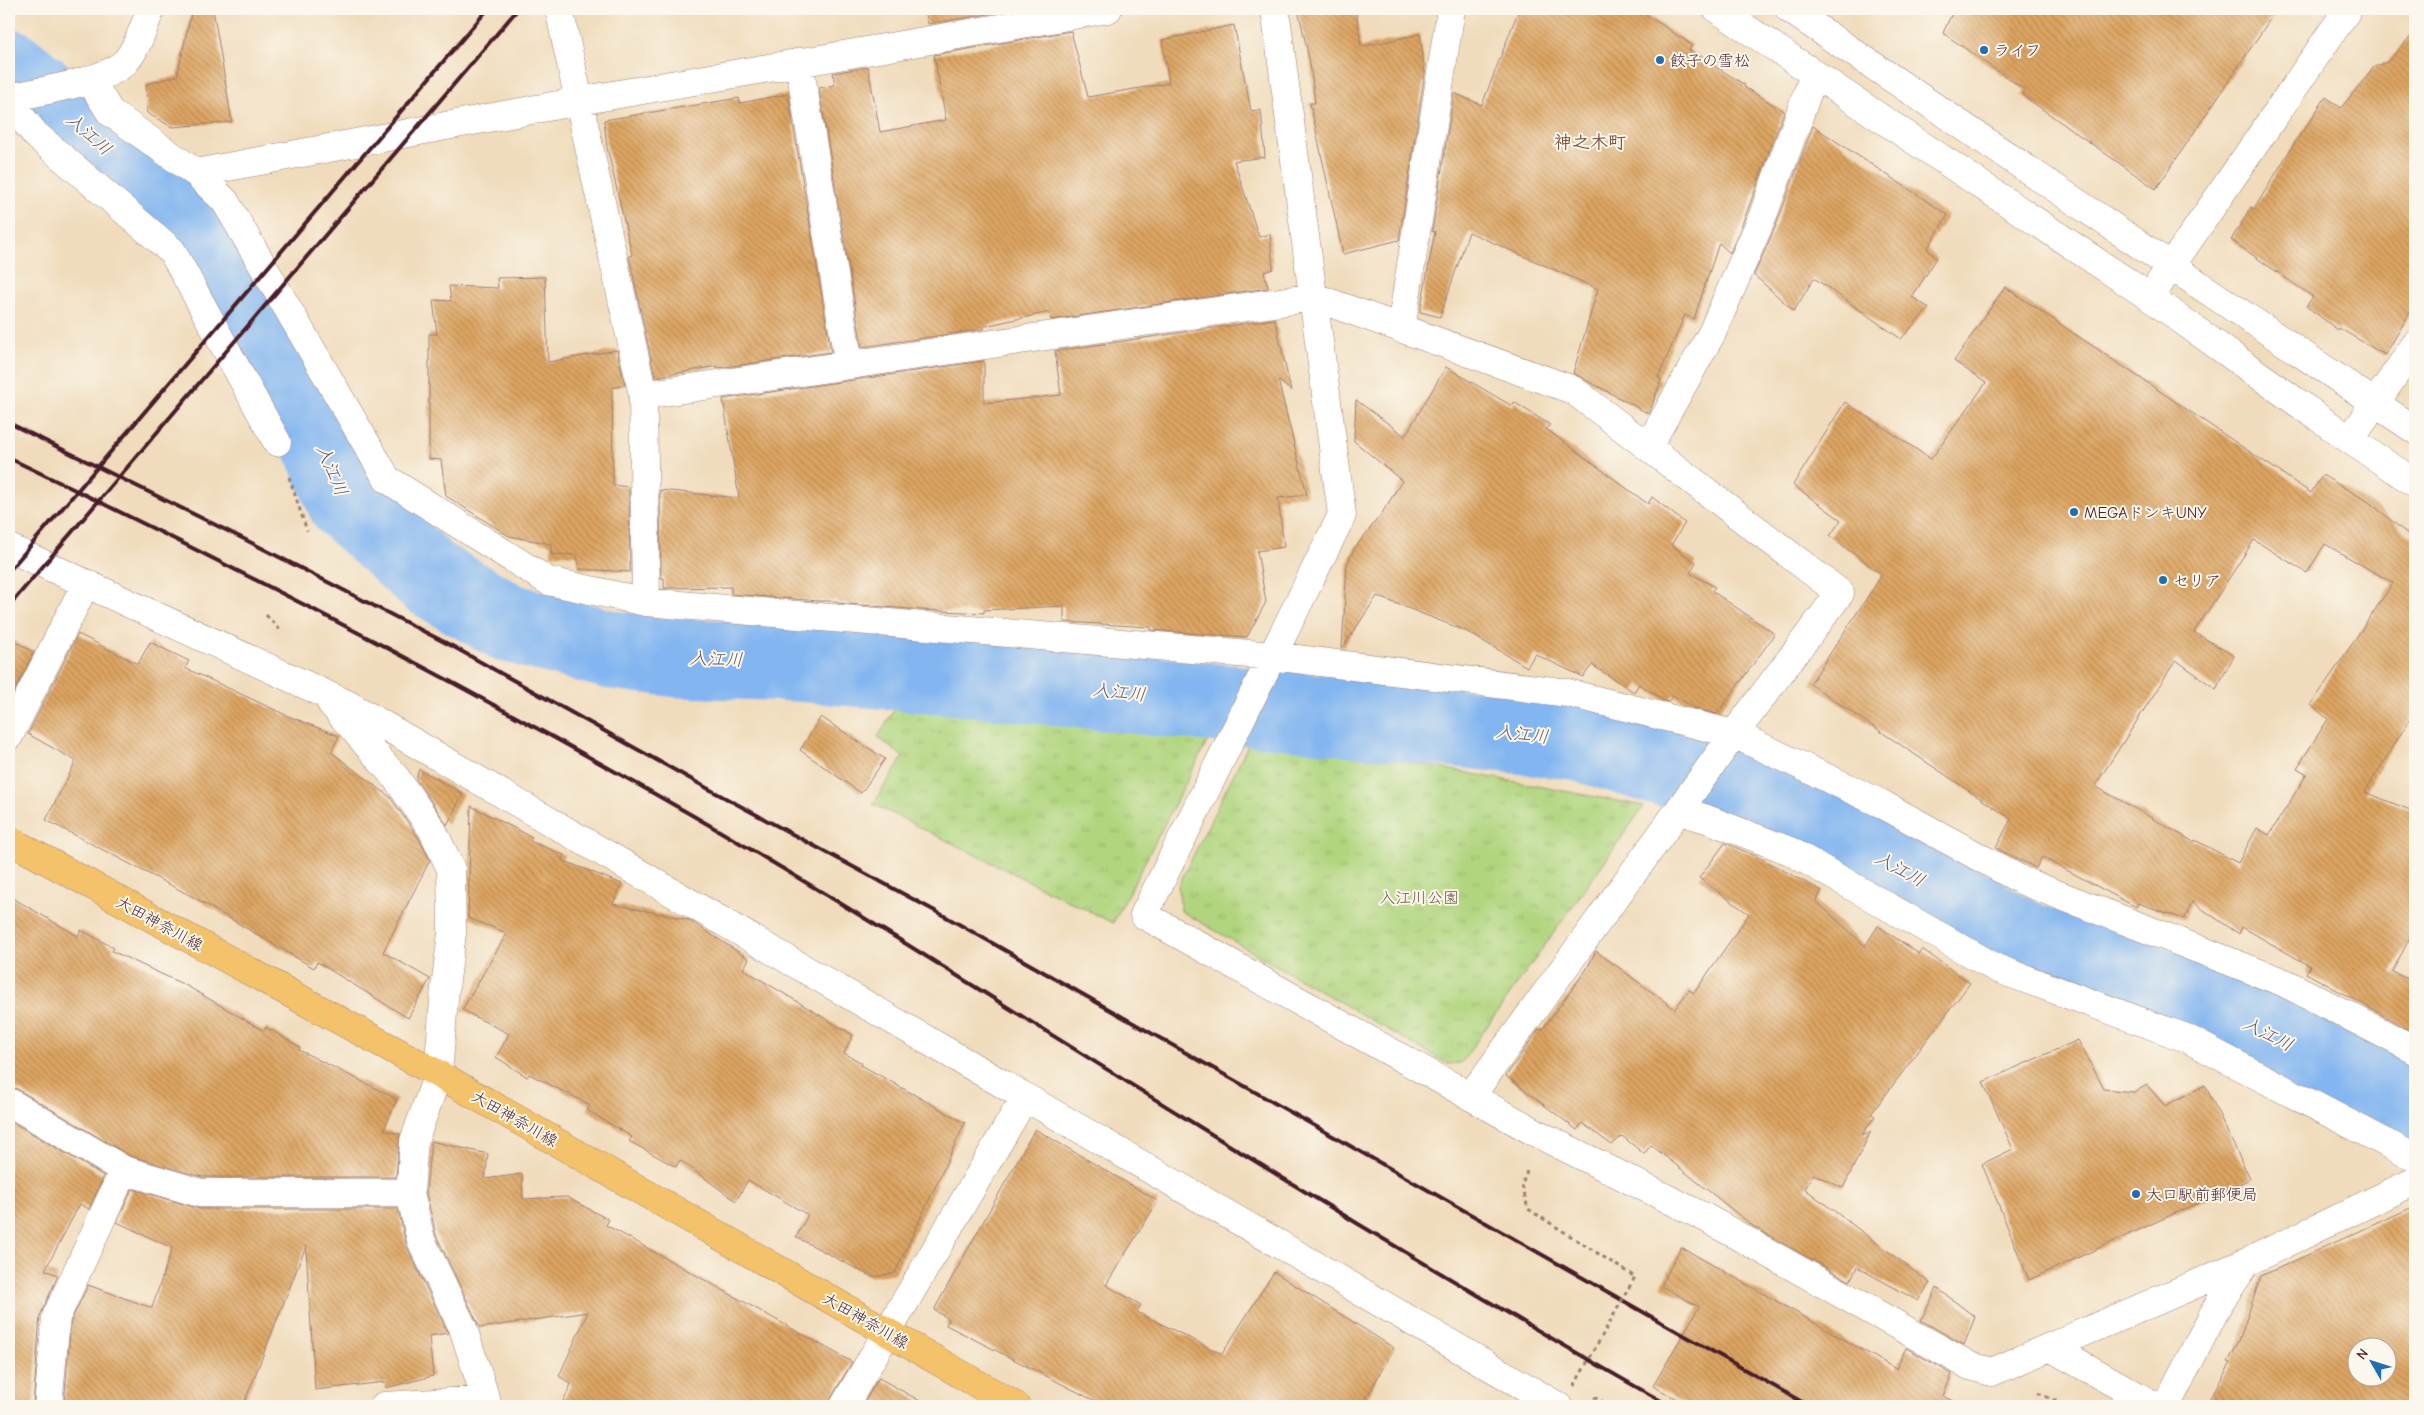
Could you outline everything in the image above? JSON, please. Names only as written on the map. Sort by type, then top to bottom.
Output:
[{"type":"main road","name":"大田神奈川線","points":[[9,840],[438,1074],[1016,1406]]},
{"type":"street","points":[[151,9],[133,50],[123,64],[90,80],[10,99],[36,135],[172,251],[277,442]]},
{"type":"street","points":[[559,9],[643,395],[646,602]]},
{"type":"street","points":[[196,173],[579,100],[1108,9]]},
{"type":"street","points":[[1275,9],[1342,515],[1144,915],[1540,1135],[1706,1218],[1970,1366],[1992,1372],[2247,1262],[2415,1181]]},
{"type":"street","points":[[1401,329],[1451,9]]},
{"type":"street","points":[[1716,9],[2148,296],[2415,484]]},
{"type":"street","points":[[1789,9],[2415,430]]},
{"type":"street","points":[[2148,296],[2172,267],[2348,9]]},
{"type":"street","points":[[799,62],[849,365]]},
{"type":"street","points":[[1648,447],[1712,333],[1762,218],[1814,75]]},
{"type":"street","points":[[90,80],[110,112],[196,173],[225,201],[387,479],[548,581],[646,602],[1272,659],[1568,693],[1728,742],[1880,803],[2023,882],[2285,983],[2415,1050]]},
{"type":"street","points":[[643,395],[1314,297],[1574,390],[1840,593],[1728,742],[1680,812],[1471,1096]]},
{"type":"street","points":[[2350,440],[2415,344]]},
{"type":"street","points":[[9,548],[349,705],[1025,1097],[1566,1396]]},
{"type":"street","points":[[9,736],[86,584]]},
{"type":"street","points":[[320,691],[396,778],[432,828],[451,869],[452,933],[445,988],[438,1074],[414,1142],[410,1193],[420,1240],[463,1328],[487,1403],[384,1406]]},
{"type":"street","points":[[1680,812],[1707,819],[1790,851],[1996,968],[2186,1038],[2415,1158]]},
{"type":"street","points":[[844,1406],[1025,1097]]},
{"type":"street","points":[[9,1102],[124,1170],[200,1194],[410,1193]]},
{"type":"street","points":[[48,1406],[56,1317],[124,1170]]},
{"type":"street","points":[[2166,1406],[2219,1303],[2247,1262]]},
{"type":"street","points":[[2050,1347],[2155,1406]]},
{"type":"path","points":[[1540,1135],[1522,1185],[1528,1209],[1635,1277],[1566,1396]]},
{"type":"path","points":[[2030,1389],[2065,1406]]},
{"type":"green space","points":[[910,683],[1218,721],[1113,923],[873,804],[903,757],[878,737]]},
{"type":"green space","name":"入江川公園","points":[[1254,733],[1644,806],[1461,1063],[1448,1064],[1181,911],[1178,886]]},
{"type":"building","points":[[192,9],[213,9],[232,122],[172,127],[147,113],[146,84],[177,76]]},
{"type":"building","points":[[925,9],[1018,9],[928,24]]},
{"type":"building","points":[[1298,9],[1356,9],[1361,47],[1420,34],[1425,72],[1399,240],[1343,254],[1310,103],[1315,103],[1310,63]]},
{"type":"building","points":[[1519,9],[1638,9],[1692,45],[1689,50],[1784,111],[1730,253],[1719,243],[1694,319],[1685,315],[1658,378],[1661,380],[1649,414],[1573,373],[1598,289],[1469,232],[1440,317],[1420,312],[1435,231],[1432,232],[1454,93],[1482,105]]},
{"type":"building","points":[[1954,9],[2277,9],[2156,189],[2022,95],[2025,90],[1943,33]]},
{"type":"building","points":[[1234,25],[1251,111],[1261,110],[1265,157],[1234,161],[1259,237],[1270,234],[1273,269],[1264,272],[1268,288],[1051,320],[1050,312],[984,326],[984,329],[862,347],[819,88],[835,85],[833,73],[868,67],[880,132],[946,120],[934,55],[1071,31],[1088,97],[1169,83],[1162,40]]},
{"type":"building","points":[[2415,32],[2415,304],[2385,355],[2339,328],[2338,330],[2306,306],[2313,297],[2231,240],[2251,207],[2254,209],[2292,147],[2326,97],[2341,108],[2374,67],[2387,62]]},
{"type":"building","points":[[788,94],[831,352],[718,368],[718,366],[655,377],[629,256],[632,255],[607,147],[604,120],[739,98],[740,103]]},
{"type":"building","points":[[1813,126],[1948,215],[1927,249],[1937,258],[1912,297],[1929,308],[1901,339],[1814,278],[1794,311],[1754,275],[1777,223]]},
{"type":"building","points":[[545,277],[548,362],[617,350],[625,385],[612,388],[613,485],[629,487],[630,572],[579,569],[577,555],[551,554],[551,544],[509,536],[446,496],[441,460],[429,459],[429,334],[437,334],[433,300],[451,301],[449,286],[498,288],[497,278]]},
{"type":"building","points":[[2005,287],[2311,493],[2322,475],[2369,502],[2415,540],[2415,711],[2365,792],[2415,812],[2415,928],[2392,972],[2415,982],[2415,1033],[2306,973],[2310,966],[2242,927],[2239,934],[2192,902],[2184,919],[2138,903],[2136,907],[2042,857],[2036,868],[1996,848],[2011,819],[1810,684],[1882,575],[1830,536],[1841,520],[1793,485],[1845,402],[1931,459],[1986,383],[1954,361]],"holes":[[[2254,540],[2307,573],[2325,544],[2393,583],[2311,705],[2328,719],[2297,768],[2307,774],[2269,835],[2257,828],[2238,863],[2195,840],[2194,842],[2095,786],[2176,660],[2216,689],[2234,656],[2194,632]]]},
{"type":"building","points":[[1275,319],[1291,391],[1278,380],[1307,495],[1278,498],[1284,547],[1257,551],[1266,602],[1247,637],[1151,630],[1151,627],[1064,622],[1064,606],[984,610],[984,613],[921,610],[837,603],[837,601],[731,594],[731,587],[664,588],[664,578],[661,578],[660,490],[739,498],[723,399],[984,361],[984,403],[1061,395],[1055,351]]},
{"type":"building","points":[[1446,367],[1512,406],[1514,402],[1550,425],[1546,429],[1648,504],[1652,497],[1685,523],[1671,545],[1696,562],[1690,573],[1715,587],[1712,591],[1775,634],[1717,714],[1697,709],[1673,695],[1668,702],[1665,701],[1639,684],[1634,692],[1592,665],[1583,677],[1535,654],[1527,667],[1466,631],[1377,596],[1342,649],[1347,564],[1354,549],[1382,513],[1402,481],[1354,441],[1356,400],[1405,436]]},
{"type":"building","points":[[78,634],[138,664],[150,642],[189,661],[185,668],[288,716],[339,736],[331,752],[390,797],[418,837],[430,860],[383,952],[430,979],[408,1018],[317,962],[314,968],[193,897],[46,820],[76,761],[28,734]]},
{"type":"building","points":[[9,638],[34,652],[9,702]]},
{"type":"building","points":[[821,717],[885,759],[861,793],[800,750]]},
{"type":"building","points":[[419,769],[463,794],[447,825],[416,779]]},
{"type":"building","points":[[471,806],[532,837],[530,841],[564,855],[562,860],[622,884],[613,904],[689,920],[749,959],[743,969],[853,1035],[844,1053],[862,1063],[861,1065],[965,1123],[895,1273],[872,1277],[796,1237],[808,1215],[748,1180],[736,1201],[680,1160],[676,1167],[629,1141],[632,1137],[587,1110],[590,1105],[529,1074],[527,1077],[496,1057],[509,1034],[462,1010],[507,933],[468,918]]},
{"type":"building","points":[[1725,843],[1756,856],[1822,891],[1816,901],[1865,946],[1878,926],[1919,954],[1922,949],[1970,983],[1871,1114],[1875,1116],[1862,1135],[1871,1131],[1843,1188],[1813,1174],[1805,1189],[1930,1283],[1918,1301],[1857,1267],[1850,1281],[1754,1227],[1651,1145],[1644,1154],[1622,1136],[1612,1145],[1582,1123],[1577,1130],[1506,1076],[1539,1029],[1542,1030],[1586,970],[1596,951],[1675,1009],[1689,990],[1694,993],[1749,914],[1699,878]]},
{"type":"building","points":[[9,896],[78,936],[81,930],[114,948],[112,951],[187,986],[264,1031],[266,1027],[300,1047],[299,1050],[397,1099],[384,1130],[400,1134],[396,1177],[202,1177],[130,1156],[9,1086]]},
{"type":"building","points":[[2078,1040],[2104,1089],[2134,1092],[2147,1085],[2165,1106],[2205,1085],[2250,1179],[2029,1280],[1982,1164],[2013,1149],[1983,1082]]},
{"type":"building","points":[[9,1120],[104,1176],[89,1209],[80,1204],[45,1270],[58,1275],[40,1316],[33,1406],[9,1406]]},
{"type":"building","points":[[1035,1129],[1158,1201],[1106,1285],[1141,1305],[1137,1312],[1222,1354],[1274,1272],[1394,1348],[1362,1406],[1105,1406],[946,1325],[949,1319],[934,1310]]},
{"type":"building","points":[[431,1141],[488,1154],[485,1179],[522,1174],[523,1199],[567,1197],[609,1220],[606,1225],[852,1362],[828,1406],[561,1406],[571,1384],[559,1376],[588,1312],[480,1328],[436,1235],[426,1192]]},
{"type":"building","points":[[132,1189],[200,1209],[398,1209],[407,1247],[448,1333],[429,1336],[433,1376],[386,1388],[385,1382],[315,1390],[306,1246],[243,1406],[64,1406],[71,1321],[88,1285],[152,1308],[172,1248],[117,1222]]},
{"type":"building","points":[[2415,1206],[2415,1406],[2205,1406],[2231,1363],[2228,1362],[2239,1341],[2261,1276]]},
{"type":"building","points":[[1681,1247],[1896,1369],[1906,1348],[1952,1374],[1943,1396],[1962,1406],[1689,1406],[1653,1386],[1699,1307],[1661,1286]]},
{"type":"building","points":[[1937,1288],[1975,1317],[1964,1345],[1921,1320]]},
{"type":"building","points":[[879,1378],[929,1406],[862,1406]]},
{"type":"waterway","name":"入江川","points":[[9,68],[91,134],[205,239],[307,408],[347,503],[430,578],[509,623],[612,650],[679,658],[795,662],[959,676],[1574,740],[1787,805],[2027,941],[2208,1004],[2415,1108]]},
{"type":"railway","points":[[9,571],[488,9]]},
{"type":"railway","points":[[9,606],[518,9]]},
{"type":"railway","points":[[9,423],[244,539],[452,646],[705,787],[948,918],[1809,1406]]},
{"type":"railway","points":[[9,458],[353,630],[522,720],[690,814],[876,925],[1364,1227],[1547,1336],[1670,1406]]},
{"type":"place","name":"ライフ","points":[[1984,50]]},
{"type":"place","name":"餃子の雪松","points":[[1660,60]]},
{"type":"place","name":"MEGAドンキUNY","points":[[2074,512]]},
{"type":"place","name":"セリア","points":[[2163,580]]},
{"type":"place","name":"大口駅前郵便局","points":[[2136,1194]]},
{"type":"district","name":"神之木町","points":[[1590,142]]}]
